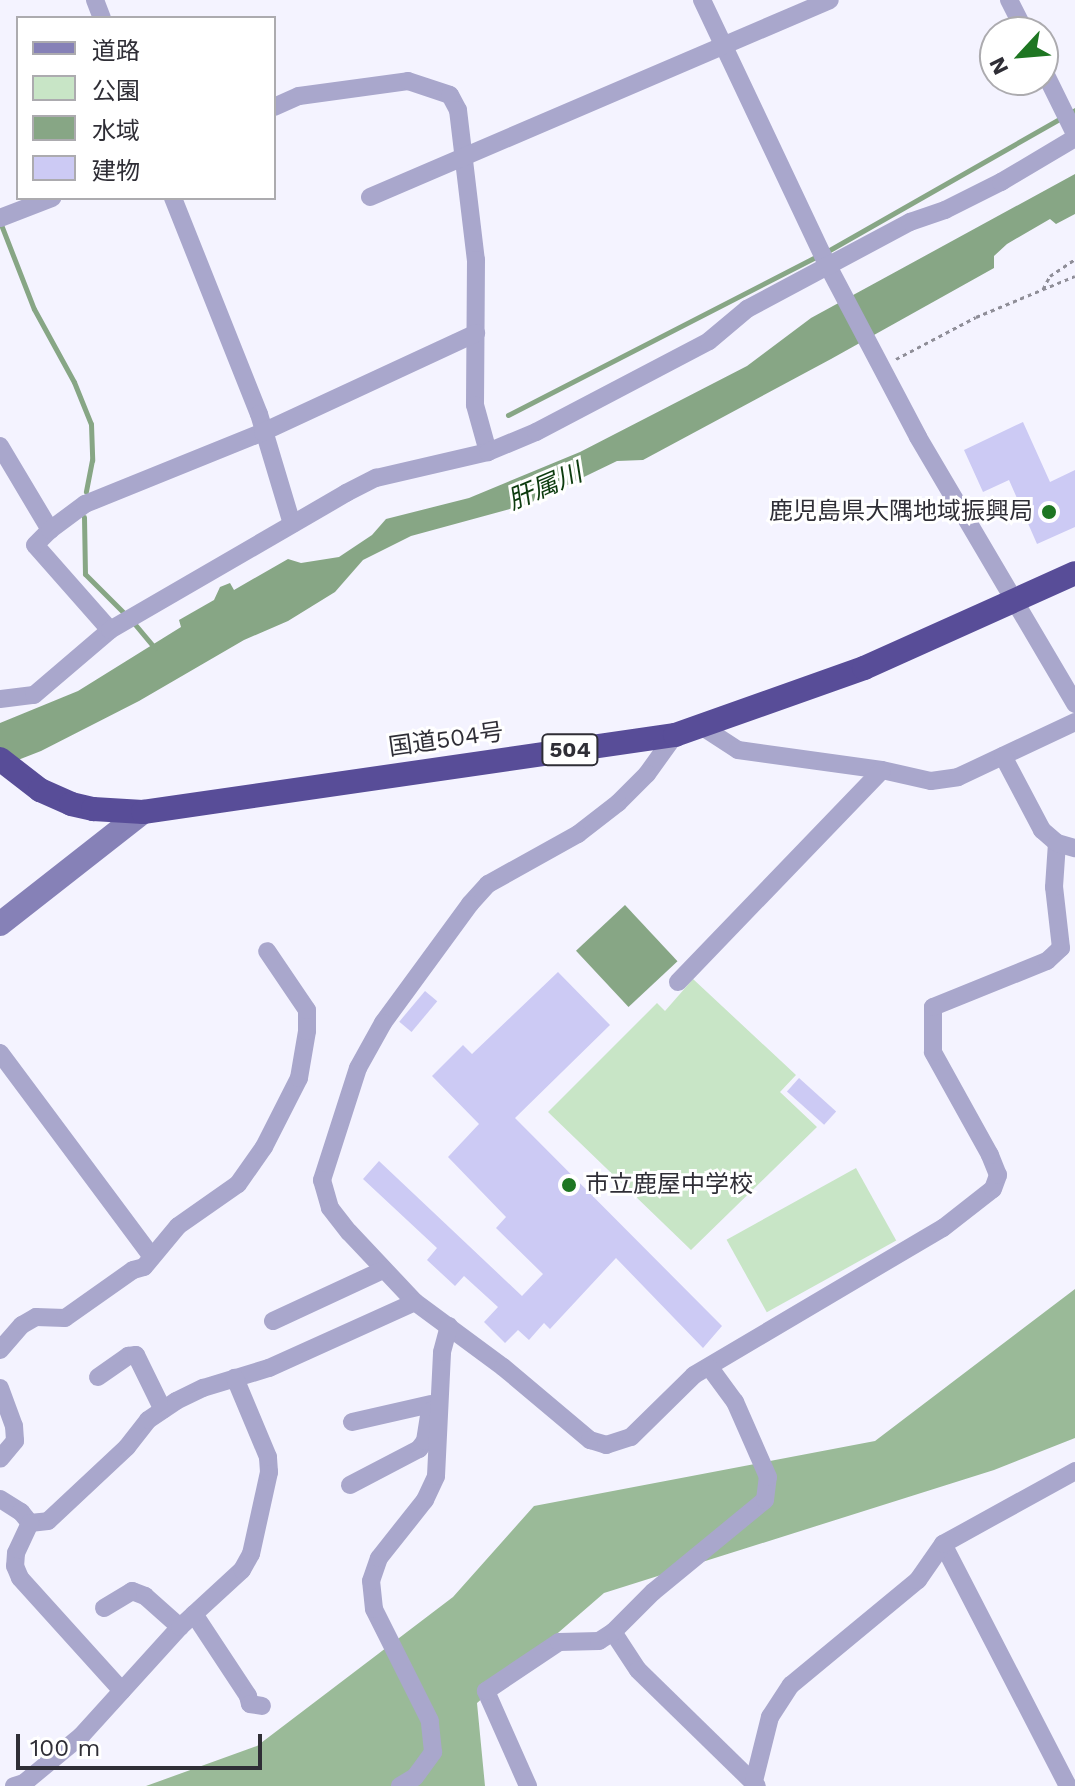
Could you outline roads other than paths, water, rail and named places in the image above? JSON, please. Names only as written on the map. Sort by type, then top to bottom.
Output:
[{"type":"highway","name":"国道504号","points":[[0,759],[40,790],[93,809],[143,812],[675,735],[864,668],[1075,573]]},
{"type":"street","points":[[702,0],[832,273],[918,437],[1075,704]]},
{"type":"street","points":[[370,197],[830,0]]},
{"type":"street","points":[[276,106],[299,96],[408,81],[450,95],[458,110],[476,260],[475,405],[488,452]]},
{"type":"street","points":[[0,699],[34,695],[110,630],[376,478],[488,452],[548,426],[709,341],[747,309],[832,273],[910,222],[945,210],[1001,182],[1075,136],[1056,96]]},
{"type":"street","points":[[2,211],[44,200]]},
{"type":"street","points":[[174,200],[263,432],[292,524]]},
{"type":"street","points":[[110,630],[35,545],[50,530],[85,504],[263,432],[476,333]]},
{"type":"street","points":[[0,446],[50,530]]},
{"type":"street","points":[[701,726],[738,750],[882,770],[931,781],[958,777],[1075,722]]},
{"type":"street","points":[[675,735],[647,774],[618,803],[578,834],[488,884],[402,995],[358,1068],[322,1180],[330,1208],[415,1302],[590,1440],[606,1445],[631,1437],[694,1375],[943,1228],[993,1189],[998,1175],[990,1155],[933,1052],[933,1007],[1047,961],[1061,948],[1054,887],[1066,846],[1029,811],[1003,756]]},
{"type":"street","points":[[678,982],[882,770]]},
{"type":"street","points":[[0,924],[143,812]]},
{"type":"street","points":[[0,1350],[22,1325],[36,1317],[65,1318],[133,1270],[144,1267],[178,1226],[238,1184],[264,1147],[299,1078],[307,1031],[307,1010],[267,951]]},
{"type":"street","points":[[0,1053],[152,1257]]},
{"type":"street","points":[[273,1321],[383,1270]]},
{"type":"street","points":[[30,1523],[48,1521],[163,1410],[203,1388],[269,1368],[415,1302]]},
{"type":"street","points":[[350,1485],[419,1449],[425,1441],[449,1326]]},
{"type":"street","points":[[98,1377],[128,1356],[136,1355],[163,1410]]},
{"type":"street","points":[[528,1786],[486,1691],[559,1642],[599,1641],[613,1632],[653,1592],[765,1500],[768,1477],[735,1402],[710,1368]]},
{"type":"street","points":[[21,1785],[81,1736],[187,1620],[242,1570],[251,1554],[269,1472],[268,1457],[235,1378]]},
{"type":"street","points":[[0,1388],[14,1426],[15,1441],[0,1459]]},
{"type":"street","points":[[352,1422],[435,1401]]},
{"type":"street","points":[[400,1786],[415,1777],[433,1752],[430,1721],[374,1609],[371,1581],[379,1558],[425,1500],[436,1476],[435,1401]]},
{"type":"street","points":[[755,1784],[770,1717],[791,1685],[918,1580],[943,1544],[1075,1471]]},
{"type":"street","points":[[0,1499],[21,1512],[30,1523]]},
{"type":"street","points":[[30,1523],[16,1553],[15,1566],[20,1578],[122,1691]]},
{"type":"street","points":[[943,1544],[1068,1786]]},
{"type":"street","points":[[104,1608],[132,1591],[187,1620],[248,1696],[250,1704],[262,1706]]},
{"type":"street","points":[[613,1632],[638,1670],[755,1784]]},
{"type":"street","points":[[732,1786],[755,1784]]},
{"type":"water","name":"肝属川","points":[[1075,174],[1075,214],[1056,224],[1050,219],[1007,244],[994,256],[994,268],[831,359],[643,460],[617,461],[528,504],[411,536],[363,560],[335,592],[288,621],[244,640],[139,701],[41,751],[0,767],[0,723],[78,691],[181,627],[179,620],[214,600],[220,587],[230,583],[234,590],[288,559],[301,563],[339,557],[372,535],[386,519],[469,498],[580,452],[747,366],[811,318]]},
{"type":"water","points":[[625,905],[678,961],[629,1007],[576,951]]},
{"type":"waterway","points":[[826,252],[1075,110]]},
{"type":"waterway","points":[[0,222],[34,309],[74,382],[91,424],[92,460],[86,491]]},
{"type":"waterway","points":[[508,415],[817,256]]},
{"type":"waterway","points":[[84,517],[85,574],[126,615]]},
{"type":"waterway","points":[[133,622],[155,648]]},
{"type":"place","name":"鹿児島県大隅地域振興局","points":[[1049,512]]},
{"type":"place","name":"市立鹿屋中学校","points":[[569,1185]]}]
